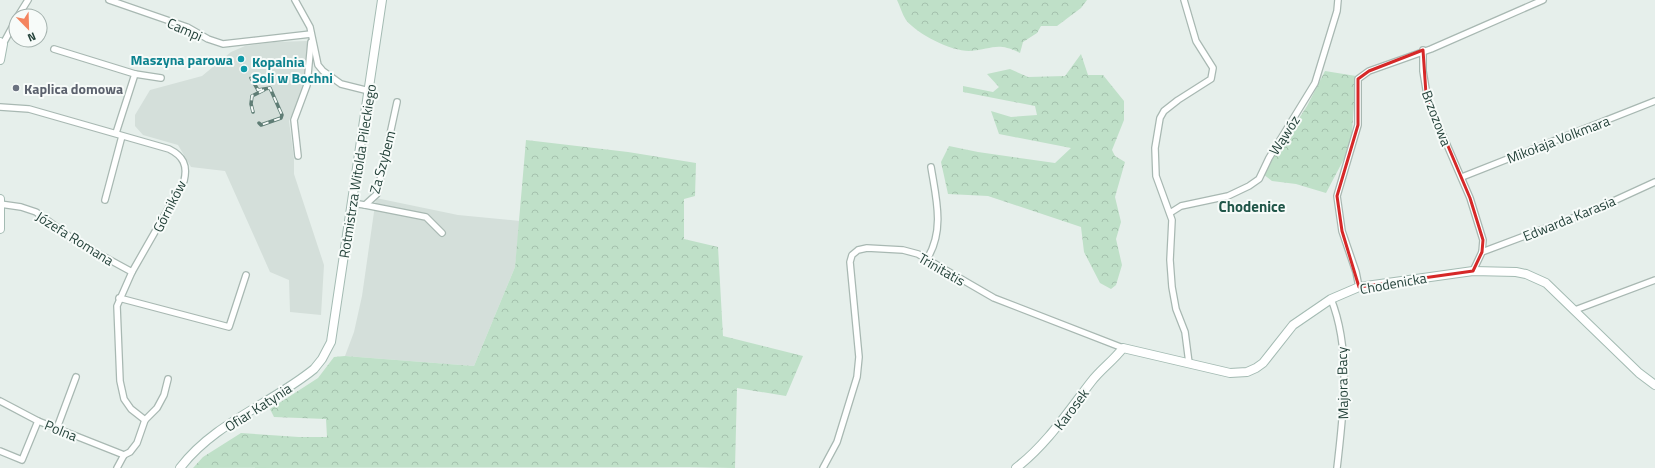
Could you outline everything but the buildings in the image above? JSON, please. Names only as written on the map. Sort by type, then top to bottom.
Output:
[{"type":"street","name":"Campi","points":[[109,0],[186,27],[208,40],[223,44],[311,36]]},
{"type":"street","points":[[295,0],[310,27],[318,65],[328,76],[352,88],[369,91]]},
{"type":"street","name":"Rotmistrza Witolda Pileckiego","points":[[331,342],[382,0]]},
{"type":"street","points":[[1184,0],[1196,41],[1213,68],[1214,74],[1211,79],[1178,100],[1164,111],[1160,118],[1155,148],[1156,176],[1172,220],[1170,260],[1172,287],[1176,309],[1185,332],[1189,363]]},
{"type":"street","name":"Wąwóz","points":[[1170,213],[1181,206],[1228,196],[1249,186],[1259,179],[1268,158],[1315,83],[1337,11],[1338,0]]},
{"type":"street","points":[[1359,287],[1356,272],[1342,231],[1337,196],[1358,125],[1358,79],[1369,71],[1423,50],[1431,49],[1543,0]]},
{"type":"street","points":[[0,60],[1,43],[8,32]]},
{"type":"street","points":[[298,156],[294,120],[308,81],[311,36]]},
{"type":"street","points":[[54,49],[135,74],[161,78]]},
{"type":"street","name":"Brzozowa","points":[[1423,50],[1423,71],[1426,94],[1470,198],[1482,240],[1482,252]]},
{"type":"street","points":[[116,133],[135,74]]},
{"type":"street","name":"Mikołaja Volkmara","points":[[1462,177],[1655,101]]},
{"type":"street","name":"Za Szybem","points":[[352,203],[365,206],[377,194],[397,102]]},
{"type":"street","name":"Górników","points":[[0,107],[29,109],[169,148],[178,154],[183,160],[186,172],[184,181],[132,272]]},
{"type":"street","points":[[105,200],[122,136]]},
{"type":"street","points":[[927,259],[936,239],[938,218],[931,167]]},
{"type":"street","name":"Edwarda Karasia","points":[[1482,252],[1594,210],[1655,182]]},
{"type":"street","points":[[0,199],[0,229]]},
{"type":"street","name":"Józefa Romana","points":[[0,204],[21,207],[36,212],[76,242],[132,272]]},
{"type":"street","points":[[365,206],[426,217],[442,233]]},
{"type":"street","name":"Trinitatis","points":[[823,468],[837,442],[857,377],[859,357],[850,262],[852,255],[858,250],[867,248],[882,248],[918,254],[994,298],[1123,348]]},
{"type":"street","points":[[1473,271],[1482,252]]},
{"type":"street","name":"Chodenicka","points":[[1123,348],[1230,373],[1247,372],[1263,363],[1293,325],[1331,299],[1359,287],[1473,271],[1516,272],[1546,283],[1639,372],[1655,384]]},
{"type":"street","points":[[132,272],[119,298],[117,317],[120,381],[124,399],[131,409],[145,420]]},
{"type":"street","points":[[119,298],[229,327],[246,275]]},
{"type":"street","points":[[1575,310],[1655,280]]},
{"type":"street","name":"Majora Bacy","points":[[1331,299],[1335,310],[1343,353],[1344,416],[1338,468]]},
{"type":"street","name":"Ofiar Katynia","points":[[180,468],[198,448],[211,437],[314,369],[322,359],[331,342]]},
{"type":"street","name":"Karosek","points":[[1016,468],[1033,454],[1055,432],[1092,380],[1115,358],[1123,348]]},
{"type":"street","points":[[57,428],[76,377]]},
{"type":"street","points":[[117,468],[124,455],[130,452],[137,442],[145,420],[157,408],[164,395],[168,379]]},
{"type":"street","name":"Polna","points":[[0,401],[38,421],[124,455]]},
{"type":"street","points":[[0,451],[22,460],[38,421]]},
{"type":"highlighted area","points":[[1423,50],[1426,94],[1470,198],[1483,240],[1482,252],[1473,271],[1359,287],[1342,231],[1337,196],[1358,125],[1358,79],[1369,71]]},
{"type":"shaded area","name":"Kopalnia Soli w Bochni","points":[[307,41],[307,71],[300,97],[289,121],[294,159],[294,174],[324,265],[321,315],[290,312],[289,280],[270,272],[225,171],[191,167],[178,145],[143,135],[135,126],[135,115],[150,90],[202,76],[231,52],[245,46],[275,42]]},
{"type":"shaded area","points":[[376,198],[458,215],[520,221],[515,267],[474,366],[345,356],[354,332],[362,296]]},
{"type":"green space","points":[[897,0],[1087,0],[1081,8],[1057,26],[1041,26],[1037,33],[1023,42],[1020,53],[1005,47],[994,47],[969,51],[944,45],[926,36],[911,25],[906,20]]},
{"type":"green space","points":[[1081,54],[1088,75],[1103,75],[1124,101],[1124,120],[1112,150],[1115,156],[1125,162],[1115,197],[1121,222],[1116,239],[1122,265],[1116,285],[1111,289],[1100,283],[1084,252],[1081,227],[988,196],[948,194],[941,162],[949,146],[978,152],[1055,163],[1071,148],[999,134],[991,111],[1011,117],[1037,115],[1035,106],[963,92],[963,86],[993,92],[999,87],[987,74],[1010,69],[1028,77],[1065,76]]},
{"type":"green space","points":[[1325,71],[1356,76],[1352,133],[1345,157],[1326,193],[1296,184],[1272,181],[1263,174],[1307,106]]},
{"type":"green space","points":[[526,140],[628,152],[696,163],[695,196],[684,199],[684,239],[718,247],[723,336],[803,356],[786,396],[737,388],[735,468],[193,468],[203,457],[241,433],[299,437],[327,437],[326,419],[274,417],[270,409],[318,378],[334,357],[345,356],[474,366],[515,267]]},
{"type":"railway","points":[[251,78],[258,90],[270,88],[282,115],[281,118],[261,125],[259,123]]},
{"type":"railway","points":[[253,112],[251,104],[252,96],[264,90]]},
{"type":"place","name":"Maszyna parowa","points":[[241,59]]},
{"type":"place","name":"Kopalnia Soli w Bochni","points":[[244,69]]},
{"type":"place","name":"Kaplica domowa","points":[[16,88]]},
{"type":"district","name":"Chodenice","points":[[1252,206]]}]
